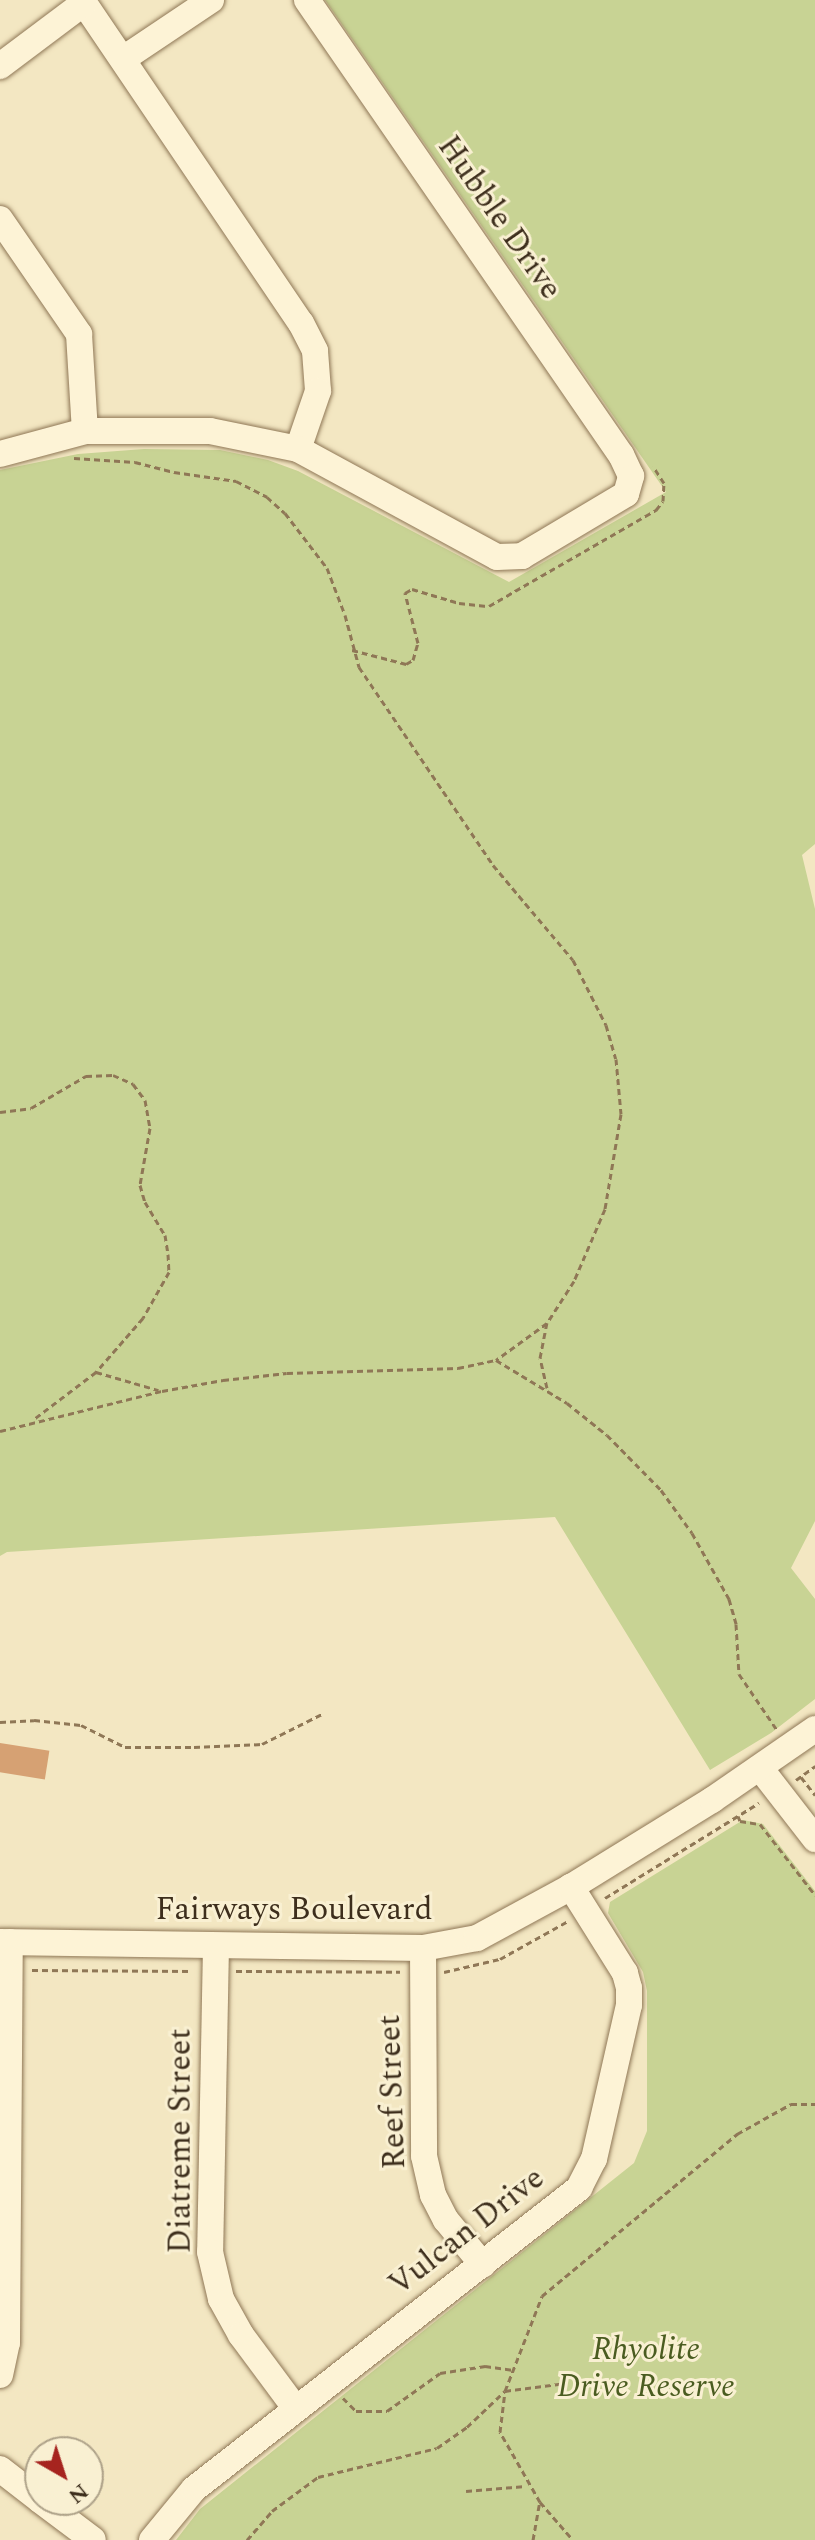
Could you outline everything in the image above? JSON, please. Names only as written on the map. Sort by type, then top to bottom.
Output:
[{"type":"street","points":[[123,59],[211,0]]},
{"type":"street","name":"Hubble Drive","points":[[307,0],[621,455],[639,466]]},
{"type":"street","points":[[0,66],[83,1],[301,323],[315,351],[318,391],[298,449]]},
{"type":"street","points":[[0,219],[79,334],[85,431]]},
{"type":"street","points":[[0,454],[85,431],[210,431],[298,449],[497,557],[522,556],[626,494],[639,466]]},
{"type":"street","name":"Fairways Boulevard","points":[[5,1942],[423,1948],[477,1938],[571,1887],[760,1768],[815,1729]]},
{"type":"street","points":[[760,1768],[815,1839]]},
{"type":"street","name":"Vulcan Drive","points":[[152,2540],[194,2489],[579,2188],[594,2159],[629,2005],[629,1988],[625,1973],[571,1887]]},
{"type":"street","points":[[0,2375],[7,2343],[5,1942]]},
{"type":"street","name":"Diatreme Street","points":[[216,1946],[210,2252],[221,2299],[241,2335],[296,2409]]},
{"type":"street","name":"Reef Street","points":[[423,1948],[424,2156],[433,2195],[446,2220],[483,2265]]},
{"type":"street","points":[[0,2469],[24,2488]]},
{"type":"street","points":[[61,2516],[93,2540]]},
{"type":"path","points":[[0,1431],[162,1391],[287,1373],[458,1368],[496,1360],[547,1323],[574,1281],[605,1209],[621,1114],[611,1040],[573,960],[493,865],[359,667],[345,615],[327,568],[300,528],[267,497],[251,487],[217,476],[174,472],[114,459],[64,459]]},
{"type":"path","points":[[352,650],[406,664],[417,653],[418,643],[405,593],[412,589],[459,603],[489,606],[656,510],[663,501],[664,483],[639,466]]},
{"type":"path","points":[[0,1112],[31,1108],[74,1081],[98,1074],[125,1079],[145,1100],[150,1128],[140,1185],[145,1202],[165,1235],[169,1272],[143,1318],[96,1372],[31,1421]]},
{"type":"path","points":[[547,1323],[540,1358],[547,1388]]},
{"type":"path","points":[[496,1360],[547,1388],[634,1461],[661,1490],[692,1533],[729,1599],[736,1624],[739,1674],[775,1727]]},
{"type":"path","points":[[96,1372],[162,1391]]},
{"type":"path","points":[[0,1722],[34,1720],[81,1725],[125,1747],[194,1747],[262,1744],[324,1713]]},
{"type":"path","points":[[801,1777],[815,1795]]},
{"type":"path","points":[[738,1816],[740,1821],[760,1824],[815,1895]]},
{"type":"path","points":[[573,2540],[528,2486],[500,2432],[505,2391],[542,2296],[587,2255],[635,2222],[687,2173],[737,2134],[791,2104],[815,2104]]},
{"type":"path","points":[[330,2383],[356,2411],[387,2411],[440,2373],[485,2366],[512,2370]]},
{"type":"path","points":[[247,2540],[272,2511],[318,2477],[437,2448],[467,2427],[505,2391],[566,2383]]},
{"type":"path","points":[[466,2491],[528,2486]]},
{"type":"path","points":[[533,2540],[540,2502]]},
{"type":"green space","points":[[325,0],[815,0],[815,844],[802,855],[815,909],[815,1521],[791,1568],[815,1599],[815,1699],[771,1733],[710,1770],[555,1517],[7,1552],[0,1556],[0,470],[78,454],[144,449],[220,450],[268,460],[298,471],[509,582],[666,492]]},
{"type":"green space","name":"Rhyolite Drive Reserve","points":[[743,1820],[763,1824],[815,1891],[815,2540],[176,2540],[200,2509],[634,2163],[647,2131],[647,1991],[643,1972],[608,1913],[610,1902]]},
{"type":"building","points":[[0,1743],[49,1751],[45,1779],[0,1772]]}]
